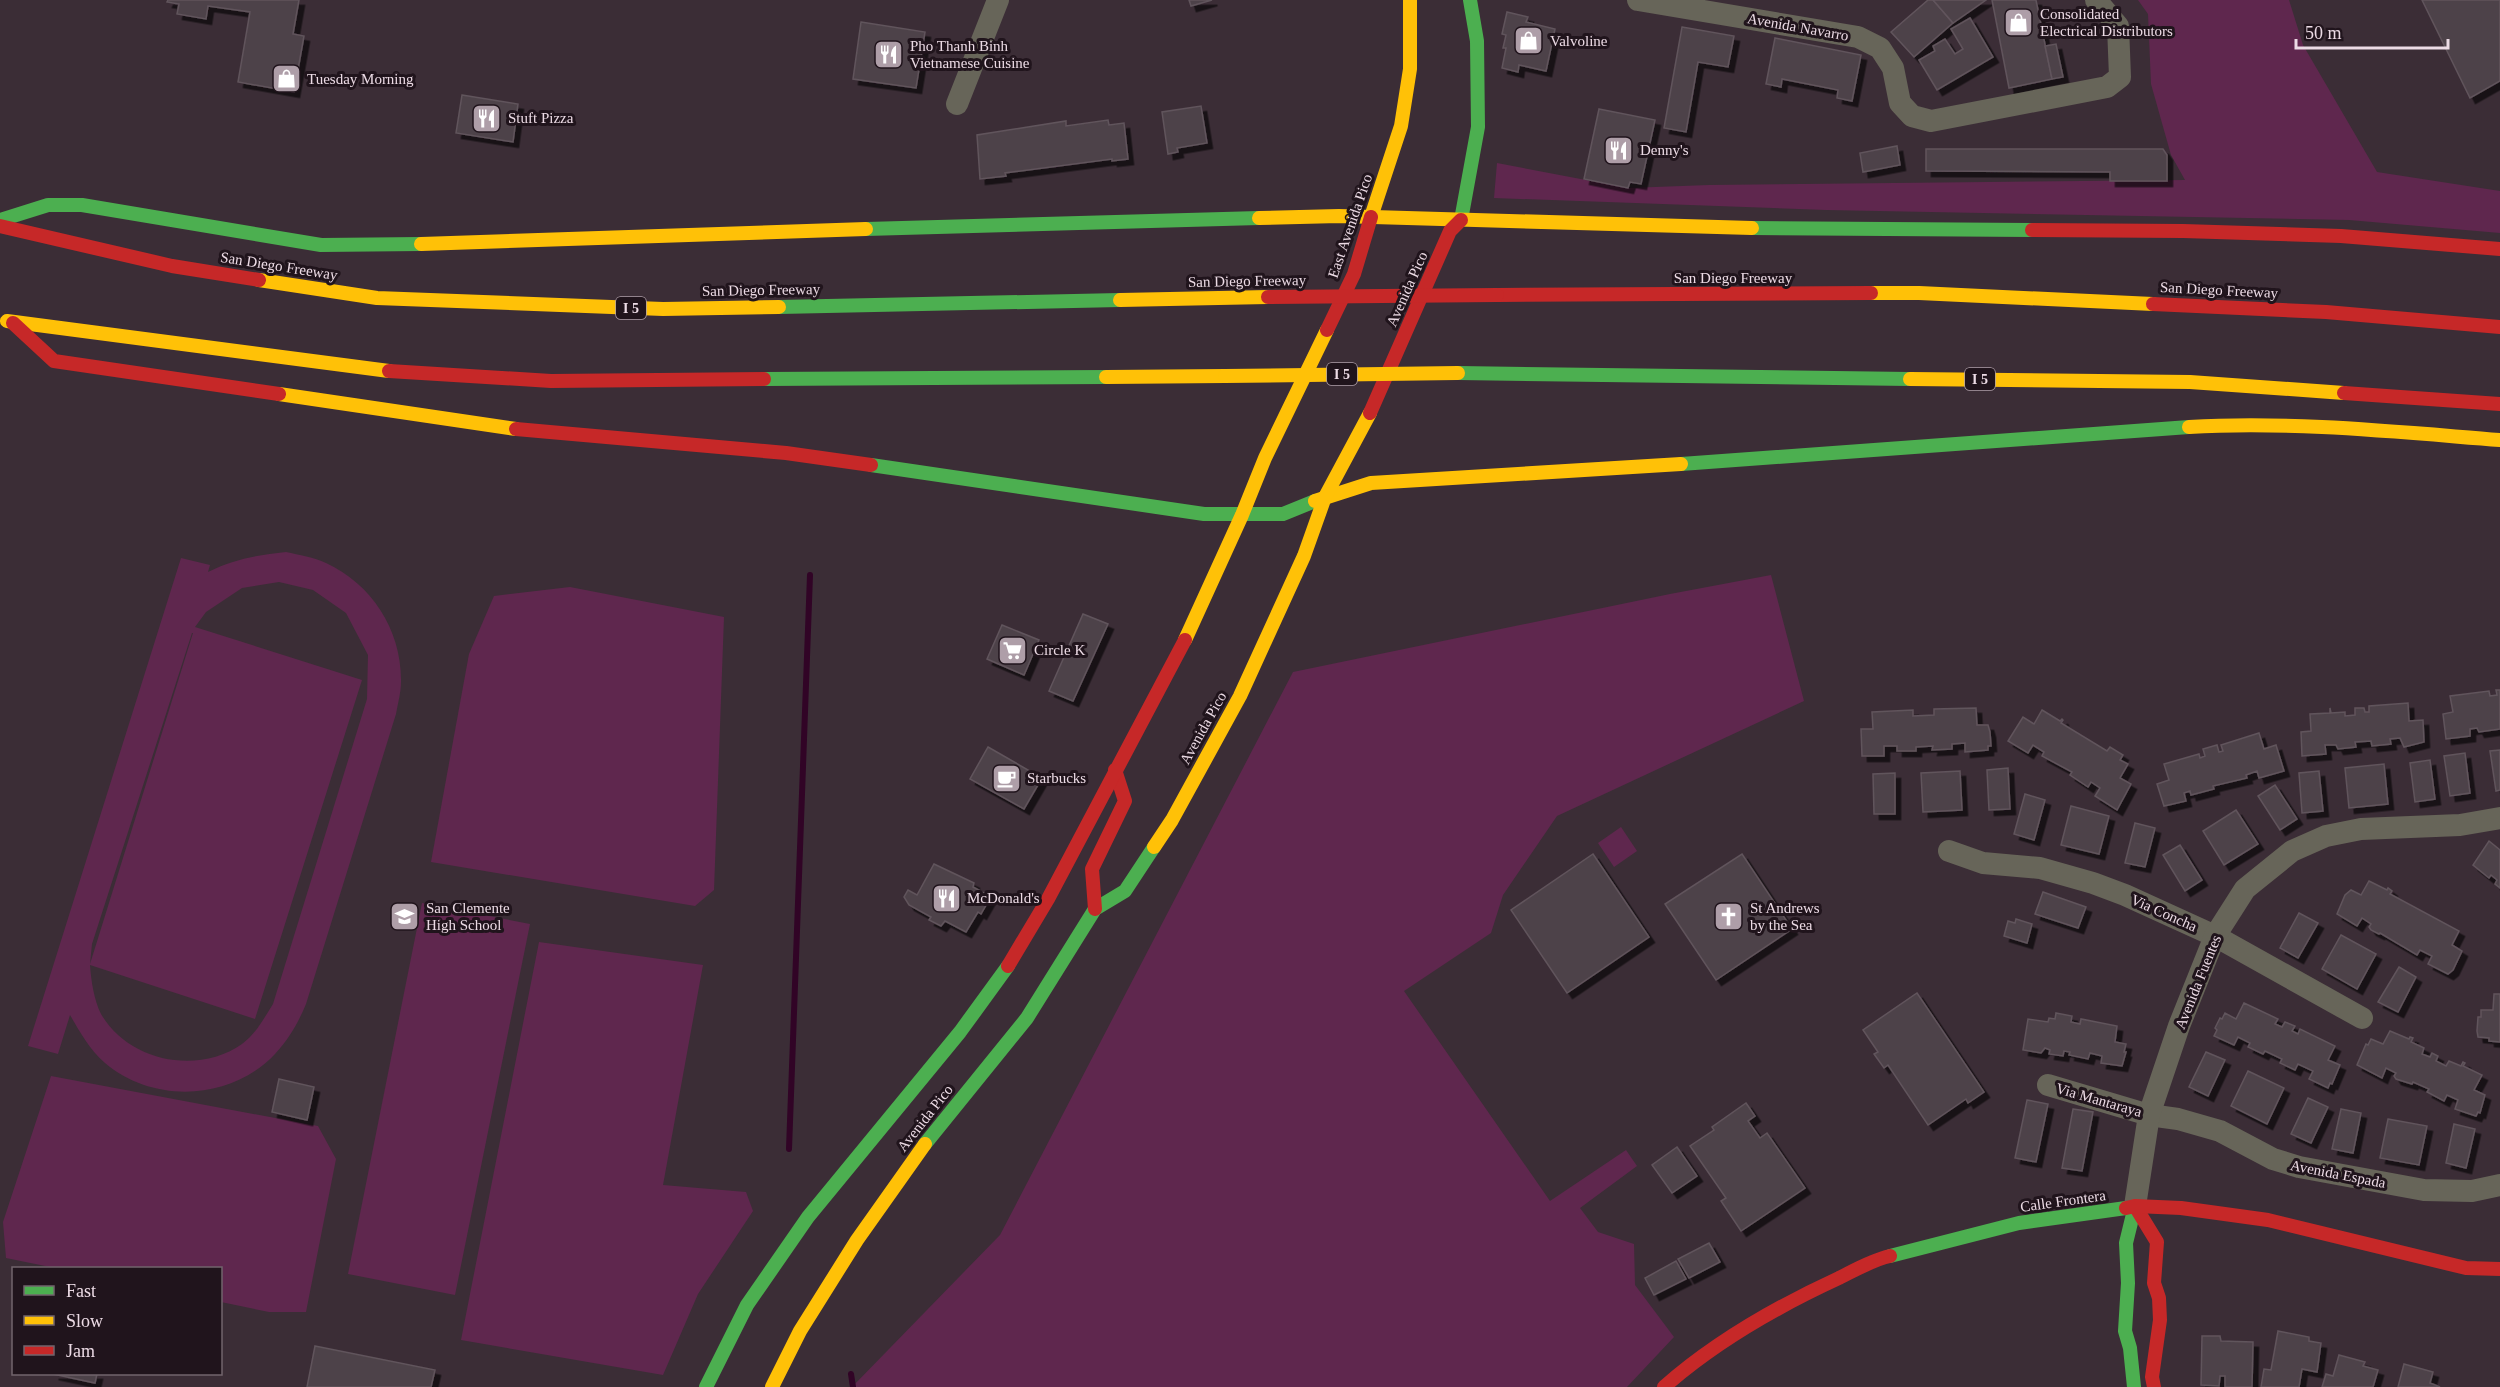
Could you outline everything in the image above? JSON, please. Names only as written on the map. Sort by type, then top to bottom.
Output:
[{"type":"main road","name":"East Avenida Pico","points":[[1242,515],[1265,458],[1354,274],[1401,126],[1410,69],[1410,0]]},
{"type":"main road","name":"Avenida Pico","points":[[772,1387],[800,1331],[863,1231],[921,1149],[1027,1018],[1095,909],[1125,891],[1172,820],[1240,696],[1304,556],[1325,497],[1377,399],[1450,231],[1461,220],[1478,127],[1477,41],[1470,0]]},
{"type":"main road","points":[[0,220],[48,205],[82,205],[321,245],[1371,217],[1746,228],[2205,232],[2341,236],[2500,249]]},
{"type":"main road","name":"San Diego Freeway","points":[[0,226],[172,266],[376,298],[663,309],[1268,297],[1920,293],[2326,312],[2500,327]]},
{"type":"main road","points":[[6,321],[54,362],[534,432],[786,453],[1204,514],[1283,514],[1325,497],[1371,483],[1730,461],[2007,439],[2226,425],[2363,429],[2500,440]]},
{"type":"main road","name":"I 5","points":[[6,321],[386,371],[551,381],[1458,373],[2190,382],[2500,404]]},
{"type":"main road","name":"Avenida Pico","points":[[706,1387],[747,1305],[808,1217],[960,1032],[1051,906],[1115,770],[1183,644],[1242,515]]},
{"type":"main road","points":[[1095,909],[1092,869],[1125,801],[1115,770]]},
{"type":"main road","points":[[1022,1001],[1027,1018]]},
{"type":"main road","points":[[2134,1387],[2130,1348],[2125,1331],[2139,1295],[2154,1282],[2157,1242],[2136,1206]]},
{"type":"main road","points":[[2136,1206],[2126,1243],[2139,1295],[2160,1320],[2152,1377],[2154,1387]]},
{"type":"main road","name":"Calle Frontera","points":[[1664,1387],[1745,1326],[1812,1290],[1881,1258],[2019,1223],[2136,1206],[2181,1208],[2268,1220],[2466,1268],[2500,1269]]},
{"type":"main road","points":[[2111,1300],[2139,1295]]},
{"type":"main road","points":[[2116,1356],[2130,1348],[2157,1347]]},
{"type":"street","points":[[957,104],[998,0]]},
{"type":"street","name":"Avenida Navarro","points":[[1638,0],[1858,37],[1880,48],[1893,68],[1900,103],[1912,116],[1931,121],[2108,87],[2120,77],[2118,26],[2096,0]]},
{"type":"street","name":"Avenida Fuentes","points":[[2136,1206],[2149,1115],[2179,1026],[2215,936],[2245,889],[2292,851],[2326,836],[2361,829],[2460,825],[2500,818]]},
{"type":"street","name":"Via Concha","points":[[1949,851],[1983,863],[2040,868],[2093,883],[2215,936],[2362,1018]]},
{"type":"street","name":"Via Mantaraya","points":[[2048,1085],[2149,1115]]},
{"type":"street","name":"Avenida Espada","points":[[2149,1115],[2178,1119],[2220,1131],[2273,1159],[2299,1167],[2424,1190],[2472,1191],[2500,1185]]},
{"type":"shaded area","points":[[2138,0],[2289,0],[2303,45],[2377,172],[2500,191],[2500,233],[2349,220],[1826,210],[1494,198],[1497,163],[1628,188],[1709,185],[2185,180],[2171,155],[2151,84],[2148,14]]},
{"type":"shaded area","points":[[286,552],[326,563],[357,583],[370,596],[390,627],[400,663],[401,682],[396,714],[300,1018],[280,1048],[257,1070],[237,1081],[192,1092],[168,1091],[146,1086],[124,1076],[94,1052],[70,1015],[58,1054],[28,1046],[181,558],[210,565],[208,572],[256,556]],"holes":[[[279,582],[313,590],[346,613],[368,655],[367,699],[273,1004],[251,1036],[224,1054],[185,1061],[166,1059],[146,1053],[113,1030],[101,1014],[93,990],[90,965],[255,1019],[362,680],[195,627],[206,612],[242,588]],[[193,633],[90,964],[92,944]]]},
{"type":"shaded area","points":[[1771,575],[1804,701],[1557,816],[1503,895],[1491,933],[1404,991],[1550,1201],[1626,1150],[1637,1166],[1580,1208],[1598,1232],[1634,1244],[1635,1285],[1674,1337],[1627,1387],[852,1387],[1000,1235],[1293,672]]},
{"type":"shaded area","points":[[570,587],[724,617],[714,890],[695,906],[431,862],[469,654],[494,596]]},
{"type":"shaded area","points":[[1621,827],[1637,851],[1614,867],[1598,843]]},
{"type":"shaded area","points":[[422,903],[530,924],[455,1295],[348,1274]]},
{"type":"shaded area","points":[[539,942],[703,965],[663,1185],[746,1192],[753,1211],[698,1294],[663,1375],[461,1340]]},
{"type":"shaded area","points":[[51,1076],[318,1126],[336,1159],[306,1312],[269,1312],[222,1302],[222,1267],[50,1267],[6,1258],[3,1222]]},
{"type":"building","points":[[168,0],[299,0],[293,34],[304,36],[294,92],[238,82],[250,12],[208,6],[206,19],[177,14],[179,4],[167,2]]},
{"type":"building","points":[[1189,0],[1212,0],[1191,6]]},
{"type":"building","points":[[1928,0],[1933,0],[1953,23],[1914,57],[1891,32]]},
{"type":"building","points":[[1933,0],[1986,0],[1953,23]]},
{"type":"building","name":"Consolidated Electrical Distributors","points":[[1992,0],[2036,0],[2052,79],[2009,88]]},
{"type":"building","points":[[2422,0],[2500,0],[2500,81],[2470,98]]},
{"type":"building","name":"Valvoline","points":[[1507,12],[1528,17],[1526,22],[1555,29],[1546,71],[1519,65],[1518,72],[1502,68],[1506,35],[1502,34]]},
{"type":"building","points":[[1970,18],[1993,57],[1937,90],[1919,60],[1935,51],[1933,46],[1945,39],[1955,54],[1963,49],[1951,29]]},
{"type":"building","name":"Pho Thanh Binh Vietnamese Cuisine","points":[[861,22],[925,32],[916,88],[853,79]]},
{"type":"building","points":[[1682,27],[1734,36],[1728,67],[1698,62],[1686,132],[1664,128]]},
{"type":"building","points":[[1775,38],[1861,55],[1852,101],[1837,98],[1838,90],[1782,79],[1781,87],[1766,84]]},
{"type":"building","points":[[2056,44],[2063,77],[2052,79],[2045,46]]},
{"type":"building","name":"Stuft Pizza","points":[[462,95],[518,104],[513,142],[456,133]]},
{"type":"building","points":[[1201,106],[1207,143],[1177,148],[1178,152],[1168,154],[1162,112]]},
{"type":"building","name":"Denny's","points":[[1599,109],[1655,120],[1641,184],[1630,182],[1628,188],[1584,179]]},
{"type":"building","points":[[1108,120],[1109,125],[1124,123],[1128,159],[1112,161],[1112,159],[1005,173],[1006,176],[980,179],[977,135],[1066,121],[1066,126]]},
{"type":"building","points":[[1897,146],[1900,165],[1863,172],[1860,153]]},
{"type":"building","points":[[1926,149],[2163,149],[2167,155],[2167,181],[2110,181],[2110,172],[1926,171]]},
{"type":"building","points":[[1083,614],[1108,624],[1073,701],[1049,691]]},
{"type":"building","name":"Circle K","points":[[1002,625],[1039,640],[1024,675],[987,659]]},
{"type":"building","points":[[2496,690],[2500,690],[2500,729],[2479,732],[2477,728],[2470,729],[2470,736],[2446,739],[2443,714],[2453,712],[2450,696],[2489,691],[2490,696],[2497,695]]},
{"type":"building","points":[[2408,703],[2409,721],[2423,720],[2424,742],[2404,747],[2400,738],[2390,739],[2391,744],[2372,746],[2371,741],[2355,742],[2356,747],[2338,749],[2336,745],[2325,745],[2326,754],[2302,756],[2301,732],[2311,731],[2310,714],[2330,713],[2330,708],[2331,713],[2345,712],[2345,716],[2355,715],[2355,708],[2364,708],[2365,712],[2369,712],[2369,706]]},
{"type":"building","points":[[1976,708],[1977,725],[1988,725],[1990,732],[1991,746],[1988,746],[1988,750],[1965,752],[1965,743],[1952,744],[1952,749],[1932,750],[1933,746],[1916,747],[1916,751],[1897,751],[1897,746],[1884,746],[1884,756],[1862,756],[1861,729],[1873,729],[1872,712],[1913,710],[1913,716],[1934,715],[1934,709]]},
{"type":"building","points":[[2042,710],[2060,721],[2062,719],[2061,723],[2107,751],[2110,747],[2123,755],[2120,760],[2128,764],[2120,778],[2131,784],[2117,810],[2095,796],[2100,788],[2091,782],[2088,787],[2070,775],[2072,772],[2042,756],[2044,752],[2033,745],[2028,753],[2008,741],[2023,717],[2034,724]]},
{"type":"building","points":[[2259,733],[2264,749],[2276,745],[2284,771],[2259,778],[2257,771],[2246,775],[2247,778],[2213,786],[2214,789],[2191,795],[2190,791],[2184,793],[2186,801],[2164,806],[2157,784],[2169,780],[2164,764],[2199,754],[2200,758],[2205,756],[2203,749],[2217,745],[2219,752],[2223,751],[2221,745]]},
{"type":"building","name":"Starbucks","points":[[988,747],[1042,778],[1024,809],[970,779]]},
{"type":"building","points":[[2500,750],[2500,790],[2496,791],[2490,751]]},
{"type":"building","points":[[2465,753],[2470,793],[2450,796],[2444,756]]},
{"type":"building","points":[[2430,760],[2435,799],[2415,802],[2410,763]]},
{"type":"building","points":[[2384,764],[2388,804],[2349,808],[2345,768]]},
{"type":"building","points":[[2008,768],[2010,809],[1989,810],[1987,770]]},
{"type":"building","points":[[1960,771],[1962,810],[1923,812],[1921,773]]},
{"type":"building","points":[[2319,771],[2323,811],[2302,813],[2299,773]]},
{"type":"building","points":[[1895,773],[1895,814],[1874,814],[1873,774]]},
{"type":"building","points":[[2275,785],[2297,819],[2280,830],[2258,796]]},
{"type":"building","points":[[2025,794],[2045,800],[2034,840],[2014,834]]},
{"type":"building","points":[[2071,806],[2109,816],[2099,854],[2061,845]]},
{"type":"building","points":[[2236,810],[2258,844],[2224,865],[2203,831]]},
{"type":"building","points":[[2135,823],[2155,828],[2145,867],[2125,863]]},
{"type":"building","points":[[2489,841],[2500,850],[2500,888],[2495,884],[2497,880],[2491,875],[2489,878],[2473,865]]},
{"type":"building","points":[[2180,845],[2202,880],[2185,891],[2163,855]]},
{"type":"building","points":[[1593,854],[1649,937],[1567,993],[1511,910]]},
{"type":"building","name":"St Andrews by the Sea","points":[[1742,854],[1792,929],[1716,980],[1665,904]]},
{"type":"building","name":"McDonald's","points":[[934,864],[974,883],[973,887],[988,895],[986,899],[989,900],[981,914],[978,912],[966,932],[945,921],[941,926],[929,920],[931,917],[909,905],[904,897],[908,890],[917,895]]},
{"type":"building","points":[[2369,881],[2387,890],[2388,888],[2392,891],[2390,894],[2459,931],[2452,945],[2462,951],[2453,970],[2448,974],[2428,964],[2432,956],[2420,950],[2417,955],[2371,930],[2369,927],[2371,924],[2362,918],[2357,926],[2337,914],[2345,895],[2351,890],[2361,895]]},
{"type":"building","points":[[2043,892],[2086,907],[2078,928],[2035,914]]},
{"type":"building","points":[[2299,913],[2318,923],[2298,958],[2280,948]]},
{"type":"building","points":[[2016,919],[2032,924],[2027,943],[2004,936],[2008,921],[2015,923]]},
{"type":"building","points":[[2341,935],[2376,954],[2357,989],[2322,969]]},
{"type":"building","points":[[2399,967],[2416,977],[2398,1012],[2378,1002]]},
{"type":"building","points":[[1917,993],[1984,1092],[1968,1103],[1966,1099],[1928,1125],[1888,1065],[1884,1068],[1874,1054],[1878,1052],[1863,1030]]},
{"type":"building","points":[[2494,994],[2500,994],[2500,1042],[2478,1037],[2477,1031],[2481,1010],[2493,1010]]},
{"type":"building","points":[[2244,1003],[2278,1019],[2275,1024],[2282,1027],[2285,1022],[2295,1026],[2292,1031],[2298,1034],[2300,1029],[2335,1046],[2328,1060],[2340,1065],[2332,1084],[2330,1083],[2328,1088],[2309,1079],[2313,1071],[2298,1064],[2295,1070],[2280,1063],[2282,1059],[2265,1051],[2263,1054],[2248,1047],[2250,1043],[2238,1037],[2234,1045],[2214,1036],[2220,1018],[2222,1019],[2225,1013],[2236,1019]]},
{"type":"building","points":[[2056,1013],[2072,1016],[2071,1022],[2080,1024],[2081,1019],[2117,1026],[2115,1042],[2126,1044],[2122,1066],[2101,1063],[2102,1056],[2090,1053],[2088,1059],[2069,1055],[2070,1052],[2064,1051],[2063,1056],[2049,1054],[2050,1050],[2045,1048],[2041,1053],[2023,1050],[2028,1019],[2048,1022],[2049,1018],[2055,1019]]},
{"type":"building","points":[[2390,1031],[2409,1039],[2413,1038],[2411,1042],[2424,1048],[2422,1054],[2430,1057],[2432,1053],[2438,1056],[2436,1061],[2446,1066],[2449,1061],[2461,1066],[2463,1062],[2465,1063],[2463,1066],[2482,1075],[2474,1090],[2485,1095],[2480,1113],[2478,1112],[2476,1116],[2455,1109],[2458,1100],[2447,1095],[2444,1101],[2427,1092],[2429,1089],[2413,1082],[2412,1084],[2396,1079],[2394,1076],[2396,1073],[2386,1068],[2382,1078],[2357,1065],[2366,1044],[2368,1045],[2371,1039],[2383,1044]]},
{"type":"building","points":[[2206,1052],[2225,1060],[2208,1096],[2189,1087]]},
{"type":"building","points":[[2248,1071],[2284,1088],[2267,1124],[2231,1106]]},
{"type":"building","points":[[279,1079],[314,1087],[307,1120],[272,1112]]},
{"type":"building","points":[[2308,1098],[2328,1107],[2311,1143],[2291,1134]]},
{"type":"building","points":[[2027,1100],[2048,1104],[2036,1162],[2015,1158]]},
{"type":"building","points":[[1746,1103],[1755,1116],[1748,1121],[1760,1138],[1767,1133],[1805,1188],[1741,1231],[1721,1201],[1726,1198],[1690,1146],[1714,1130],[1712,1127]]},
{"type":"building","points":[[2073,1109],[2093,1112],[2082,1171],[2062,1168]]},
{"type":"building","points":[[2341,1109],[2361,1113],[2353,1153],[2332,1149]]},
{"type":"building","points":[[2388,1119],[2427,1126],[2419,1165],[2380,1158]]},
{"type":"building","points":[[2454,1124],[2475,1129],[2466,1168],[2446,1163]]},
{"type":"building","points":[[1677,1147],[1697,1176],[1672,1193],[1652,1165]]},
{"type":"building","points":[[1709,1243],[1720,1262],[1689,1278],[1678,1259]]},
{"type":"building","points":[[1676,1261],[1686,1279],[1654,1295],[1645,1278]]},
{"type":"building","points":[[2278,1331],[2309,1337],[2309,1341],[2321,1343],[2317,1372],[2302,1369],[2299,1387],[2261,1387],[2264,1369],[2271,1370]]},
{"type":"building","points":[[2202,1336],[2220,1336],[2221,1341],[2253,1342],[2252,1387],[2225,1387],[2225,1376],[2220,1376],[2219,1386],[2201,1385]]},
{"type":"building","points":[[315,1346],[435,1370],[431,1387],[307,1387]]},
{"type":"building","points":[[2339,1355],[2365,1362],[2363,1366],[2378,1370],[2373,1387],[2322,1387],[2326,1374],[2333,1376]]},
{"type":"building","points":[[2404,1364],[2433,1372],[2430,1383],[2440,1387],[2398,1387]]},
{"type":"building","points":[[58,1375],[97,1375],[95,1383]]},
{"type":"waterway","points":[[789,1149],[810,575]]},
{"type":"waterway","points":[[851,1374],[853,1387]]},
{"type":"traffic: fast","points":[[1461,220],[1478,127],[1477,41],[1470,0]]},
{"type":"traffic: fast","points":[[0,220],[48,205],[82,205],[321,245],[421,244]]},
{"type":"traffic: fast","points":[[866,229],[1259,218]]},
{"type":"traffic: fast","points":[[1752,228],[2032,230]]},
{"type":"traffic: fast","points":[[779,307],[1120,300]]},
{"type":"traffic: fast","points":[[1458,373],[1910,379]]},
{"type":"traffic: fast","points":[[764,379],[1106,377]]},
{"type":"traffic: fast","points":[[1681,464],[2189,427]]},
{"type":"traffic: fast","points":[[871,465],[1204,514],[1283,514],[1315,501]]},
{"type":"traffic: fast","points":[[925,1144],[1027,1018],[1095,909],[1125,891],[1154,847]]},
{"type":"traffic: fast","points":[[706,1387],[747,1305],[808,1217],[960,1032],[1008,966]]},
{"type":"traffic: fast","points":[[2134,1387],[2130,1348],[2125,1331],[2128,1283],[2126,1243],[2135,1206]]},
{"type":"traffic: fast","points":[[1890,1256],[2019,1223],[2126,1208]]},
{"type":"traffic: slow","points":[[1371,217],[1401,126],[1410,69],[1410,0]]},
{"type":"traffic: slow","points":[[1259,218],[1339,216],[1752,228]]},
{"type":"traffic: slow","points":[[421,244],[866,229]]},
{"type":"traffic: slow","points":[[259,280],[377,298],[663,309],[779,307]]},
{"type":"traffic: slow","points":[[1871,293],[1919,293],[2153,304]]},
{"type":"traffic: slow","points":[[1120,300],[1268,297]]},
{"type":"traffic: slow","points":[[7,321],[389,371]]},
{"type":"traffic: slow","points":[[1185,640],[1242,515],[1265,458],[1327,330]]},
{"type":"traffic: slow","points":[[1225,376],[1458,373]]},
{"type":"traffic: slow","points":[[1106,377],[1225,376]]},
{"type":"traffic: slow","points":[[1910,379],[2190,382],[2344,393]]},
{"type":"traffic: slow","points":[[279,394],[516,429]]},
{"type":"traffic: slow","points":[[1154,847],[1172,820],[1240,696],[1304,556],[1325,497],[1370,413]]},
{"type":"traffic: slow","points":[[2189,427],[2306,426],[2500,440]]},
{"type":"traffic: slow","points":[[1315,501],[1371,483],[1681,464]]},
{"type":"traffic: slow","points":[[772,1387],[800,1331],[857,1240],[925,1144]]},
{"type":"traffic: jam","points":[[1327,330],[1354,274],[1371,217]]},
{"type":"traffic: jam","points":[[1370,413],[1450,231],[1461,220]]},
{"type":"traffic: jam","points":[[0,226],[172,266],[259,280]]},
{"type":"traffic: jam","points":[[2032,230],[2183,231],[2341,236],[2500,249]]},
{"type":"traffic: jam","points":[[1497,295],[1871,293]]},
{"type":"traffic: jam","points":[[1268,297],[1497,295]]},
{"type":"traffic: jam","points":[[2153,304],[2326,312],[2500,327]]},
{"type":"traffic: jam","points":[[13,323],[54,361],[279,394]]},
{"type":"traffic: jam","points":[[389,371],[551,381],[764,379]]},
{"type":"traffic: jam","points":[[2344,393],[2500,404]]},
{"type":"traffic: jam","points":[[516,429],[786,453],[871,465]]},
{"type":"traffic: jam","points":[[1008,966],[1048,899],[1185,640]]},
{"type":"traffic: jam","points":[[1095,909],[1092,869],[1125,801],[1115,770]]},
{"type":"traffic: jam","points":[[2135,1206],[2157,1242],[2154,1283],[2159,1298],[2160,1320],[2152,1377],[2154,1387]]},
{"type":"traffic: jam","points":[[2126,1208],[2135,1206],[2181,1208],[2268,1220],[2466,1268],[2500,1269]]},
{"type":"traffic: jam","points":[[1664,1387],[1704,1355],[1747,1326],[1792,1301],[1890,1256]]},
{"type":"place","name":"Consolidated Electrical Distributors","points":[[2019,23]]},
{"type":"place","name":"Valvoline","points":[[1529,41]]},
{"type":"place","name":"Pho Thanh Binh Vietnamese Cuisine","points":[[889,55]]},
{"type":"place","name":"Tuesday Morning","points":[[286,79]]},
{"type":"place","name":"Stuft Pizza","points":[[487,118]]},
{"type":"place","name":"Denny's","points":[[1619,150]]},
{"type":"place","name":"Circle K","points":[[1013,650]]},
{"type":"place","name":"Starbucks","points":[[1006,778]]},
{"type":"place","name":"McDonald's","points":[[946,898]]},
{"type":"place","name":"San Clemente High School","points":[[405,917]]},
{"type":"place","name":"St Andrews by the Sea","points":[[1729,917]]}]
